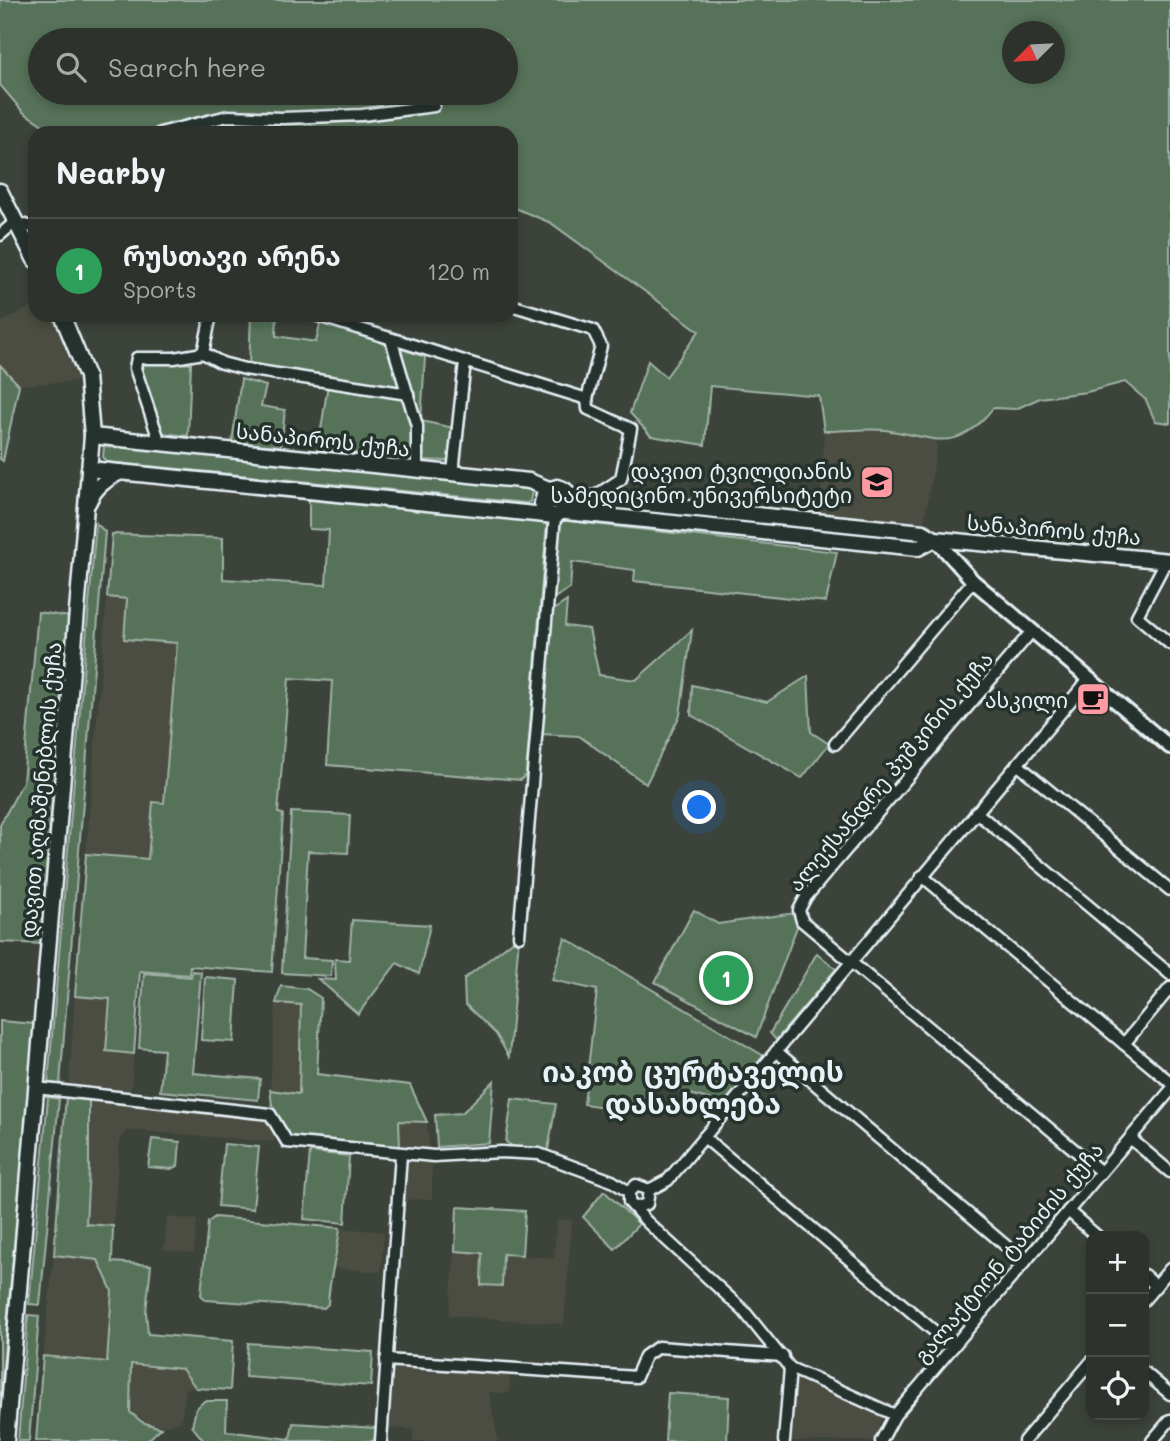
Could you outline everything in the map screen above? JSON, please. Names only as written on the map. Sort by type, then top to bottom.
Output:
[{"type":"main road","points":[[0,191],[28,247]]},
{"type":"main road","name":"დავით აღმაშენებლის ქუჩა","points":[[6,1441],[92,436],[87,376],[65,322]]},
{"type":"main road","name":"სანაპიროს ქუჩა","points":[[92,436],[529,481],[549,489],[561,488],[570,496],[923,532],[935,539],[1168,561]]},
{"type":"main road","name":"სანაპიროს ქუჩა","points":[[89,469],[918,548],[935,539]]},
{"type":"main road","points":[[86,509],[93,492],[106,479],[122,472]]},
{"type":"main road","points":[[549,489],[542,499],[556,513],[570,496]]},
{"type":"street","points":[[188,126],[228,116],[283,118],[362,115],[434,106]]},
{"type":"street","points":[[0,235],[15,222],[28,226]]},
{"type":"street","points":[[518,307],[593,330],[601,346],[587,399],[588,409],[631,429],[621,479],[592,498]]},
{"type":"street","points":[[203,353],[210,322]]},
{"type":"street","points":[[337,322],[587,399]]},
{"type":"street","points":[[391,339],[417,426],[417,469]]},
{"type":"street","points":[[160,443],[135,368],[137,358],[174,358],[203,353],[222,363],[245,369],[408,394]]},
{"type":"street","points":[[453,473],[465,362]]},
{"type":"street","points":[[520,936],[556,513]]},
{"type":"street","points":[[935,539],[973,581],[1170,747]]},
{"type":"street","points":[[1168,561],[1137,616],[1170,644]]},
{"type":"street","points":[[835,744],[973,581]]},
{"type":"street","name":"ალექსანდრე პუშკინის ქუჩა","points":[[850,962],[802,921],[799,910],[807,897],[1032,631]]},
{"type":"street","points":[[784,1441],[790,1368],[783,1356],[744,1311],[647,1222],[637,1207],[629,1202],[629,1192],[636,1185],[649,1190],[668,1180],[1088,678]]},
{"type":"street","points":[[1017,764],[1170,890]]},
{"type":"street","points":[[976,812],[1170,974]]},
{"type":"street","points":[[922,876],[1170,1082]]},
{"type":"street","points":[[850,962],[1101,1172]]},
{"type":"street","points":[[1124,1044],[1170,988]]},
{"type":"street","points":[[776,1051],[1025,1262]]},
{"type":"street","points":[[36,1088],[270,1114],[287,1142],[434,1156],[501,1152],[539,1154],[612,1181],[629,1192]]},
{"type":"street","name":"გალაქტიონ ტაბიძის ქუჩა","points":[[881,1441],[895,1415],[1170,1091]]},
{"type":"street","points":[[704,1137],[953,1347]]},
{"type":"street","points":[[1130,1138],[1170,1172]]},
{"type":"street","points":[[381,1441],[401,1154]]},
{"type":"street","points":[[637,1207],[649,1201],[649,1190]]},
{"type":"street","points":[[1068,1211],[1091,1231]]},
{"type":"street","points":[[1149,1294],[1170,1269]]},
{"type":"street","points":[[1149,1280],[1156,1286]]},
{"type":"street","points":[[386,1360],[636,1377],[645,1356],[657,1347],[783,1356]]},
{"type":"street","points":[[790,1368],[895,1415]]},
{"type":"street","points":[[1024,1441],[1086,1368]]},
{"type":"street","points":[[1149,1376],[1170,1394]]},
{"type":"street","points":[[1152,1441],[1170,1420]]},
{"type":"shaded area","points":[[28,309],[28,322],[55,322],[80,381],[19,385],[0,365],[0,323]]},
{"type":"shaded area","name":"დავით ტვილდიანის სამედიცინო უნივერსიტეტი","points":[[883,430],[935,440],[937,447],[923,528],[820,517],[824,431]]},
{"type":"shaded area","points":[[107,597],[127,599],[177,643],[164,801],[153,801],[149,859],[86,854]]},
{"type":"shaded area","points":[[75,996],[110,999],[106,1051],[134,1054],[131,1090],[69,1085]]},
{"type":"shaded area","points":[[276,1003],[301,1005],[299,1094],[270,1090]]},
{"type":"shaded area","points":[[89,1099],[270,1119],[275,1127],[274,1142],[127,1130],[120,1138],[113,1226],[86,1224]]},
{"type":"shaded area","points":[[399,1121],[427,1122],[429,1151],[400,1148]]},
{"type":"shaded area","points":[[402,1158],[432,1160],[432,1199],[399,1200]]},
{"type":"shaded area","points":[[167,1217],[197,1220],[194,1253],[164,1250]]},
{"type":"shaded area","points":[[557,1219],[572,1221],[564,1324],[449,1315],[455,1251],[554,1258]]},
{"type":"shaded area","points":[[340,1228],[384,1232],[381,1272],[335,1268]]},
{"type":"shaded area","points":[[54,1255],[98,1260],[112,1291],[107,1362],[43,1356]]},
{"type":"shaded area","points":[[131,1364],[183,1369],[196,1388],[186,1388],[181,1421],[168,1425],[151,1424],[130,1412]]},
{"type":"shaded area","points":[[392,1365],[510,1373],[509,1393],[489,1392],[498,1441],[413,1441],[413,1430],[388,1428]]},
{"type":"shaded area","points":[[793,1377],[883,1416],[873,1441],[789,1441]]},
{"type":"green space","points":[[0,0],[1170,0],[1170,423],[1155,421],[1146,400],[1125,382],[1087,392],[1040,398],[1016,409],[993,408],[967,433],[944,440],[878,429],[824,431],[819,396],[710,386],[705,445],[651,436],[630,413],[648,361],[666,377],[699,331],[551,223],[518,209],[518,126],[44,126],[23,112],[0,85]]},
{"type":"green space","points":[[251,322],[277,322],[276,336],[316,342],[320,322],[331,322],[389,339],[405,392],[249,367]]},
{"type":"green space","points":[[399,348],[425,357],[421,421]]},
{"type":"green space","points":[[150,360],[191,364],[188,436],[163,433],[142,369],[144,362]]},
{"type":"green space","points":[[0,365],[19,385],[3,461],[0,459]]},
{"type":"green space","points":[[241,379],[266,386],[261,406],[285,410],[281,446],[232,442]]},
{"type":"green space","points":[[328,384],[404,395],[412,423],[413,460],[318,449]]},
{"type":"green space","points":[[421,421],[454,428],[449,461],[420,460]]},
{"type":"green space","points":[[108,444],[528,487],[532,491],[530,502],[526,503],[107,462],[103,457],[104,447]]},
{"type":"green space","points":[[309,498],[547,521],[526,774],[521,780],[327,765],[332,681],[289,678],[278,813],[283,814],[272,972],[190,966],[189,975],[140,971],[134,1054],[106,1051],[110,999],[75,996],[86,854],[148,859],[153,802],[164,803],[177,643],[124,639],[127,599],[107,597],[112,534],[223,538],[223,579],[326,585],[329,530],[309,529]]},
{"type":"green space","points":[[559,520],[837,552],[826,602],[634,581],[635,570],[572,562],[570,588],[551,600]]},
{"type":"green space","points":[[96,523],[105,532],[60,1084],[48,1083]]},
{"type":"green space","points":[[567,601],[565,626],[589,629],[599,675],[636,680],[692,630],[680,715],[646,784],[579,736],[541,734],[552,611]]},
{"type":"green space","points":[[38,612],[70,617],[44,944],[0,942],[0,825],[23,782]]},
{"type":"green space","points":[[808,676],[811,732],[829,744],[802,778],[691,715],[692,685],[767,702]]},
{"type":"green space","points":[[291,812],[350,815],[348,853],[308,851],[302,958],[332,960],[331,976],[282,973]]},
{"type":"green space","points":[[694,910],[718,924],[795,913],[798,924],[756,1037],[655,982]]},
{"type":"green space","points":[[352,920],[430,925],[419,974],[397,963],[358,1014],[318,979],[336,980],[335,959],[349,960]]},
{"type":"green space","points":[[519,936],[509,1057],[496,1034],[465,1004],[464,979]]},
{"type":"green space","points":[[565,938],[764,1056],[764,1059],[726,1104],[647,1082],[644,1113],[584,1104],[597,990],[552,980]]},
{"type":"green space","points":[[817,953],[836,969],[776,1040],[770,1033]]},
{"type":"green space","points":[[192,971],[201,972],[193,1073],[260,1079],[258,1100],[160,1091],[164,1050],[139,1048],[144,973],[191,977]]},
{"type":"green space","points":[[205,977],[238,980],[234,1042],[201,1040]]},
{"type":"green space","points":[[281,986],[307,989],[321,998],[317,1074],[410,1085],[427,1122],[399,1121],[400,1148],[289,1136],[272,1105],[270,1090],[299,1094],[301,1005],[276,1003]]},
{"type":"green space","points":[[0,1021],[35,1024],[0,1397]]},
{"type":"green space","points":[[494,1081],[489,1143],[437,1147],[435,1115],[462,1113]]},
{"type":"green space","points":[[66,1096],[89,1099],[86,1224],[113,1226],[112,1262],[151,1265],[146,1312],[148,1334],[233,1341],[230,1390],[196,1388],[182,1369],[131,1364],[130,1412],[142,1422],[161,1428],[147,1441],[36,1441],[43,1356],[107,1362],[112,1291],[98,1260],[54,1255]]},
{"type":"green space","points":[[48,1097],[59,1099],[40,1305],[29,1304]]},
{"type":"green space","points":[[512,1099],[556,1104],[548,1150],[514,1147],[506,1142]]},
{"type":"green space","points":[[152,1139],[180,1142],[178,1166],[171,1169],[148,1167]]},
{"type":"green space","points":[[224,1144],[259,1147],[253,1209],[218,1206]]},
{"type":"green space","points":[[310,1152],[349,1156],[345,1223],[304,1219]]},
{"type":"green space","points":[[604,1191],[639,1224],[615,1249],[583,1217]]},
{"type":"green space","points":[[457,1207],[525,1211],[522,1255],[503,1254],[502,1286],[481,1285],[482,1253],[455,1251]]},
{"type":"green space","points":[[215,1217],[340,1228],[328,1304],[324,1308],[206,1300],[201,1295],[208,1222]]},
{"type":"green space","points":[[28,1315],[39,1316],[29,1441],[18,1441]]},
{"type":"green space","points":[[248,1343],[373,1352],[371,1386],[245,1377]]},
{"type":"green space","points":[[668,1393],[729,1397],[727,1441],[665,1441]]},
{"type":"green space","points":[[204,1401],[227,1401],[226,1431],[290,1439],[293,1423],[376,1428],[374,1441],[204,1441],[192,1426],[196,1409]]},
{"type":"place","name":"დავით ტვილდიანის სამედიცინო უნივერსიტეტი","points":[[877,482]]},
{"type":"place","name":"ასკილი","points":[[1093,699]]},
{"type":"place","name":"რუსთავი არენა","points":[[726,978]]},
{"type":"district","name":"იაკობ ცურტაველის დასახლება","points":[[693,1087]]}]
